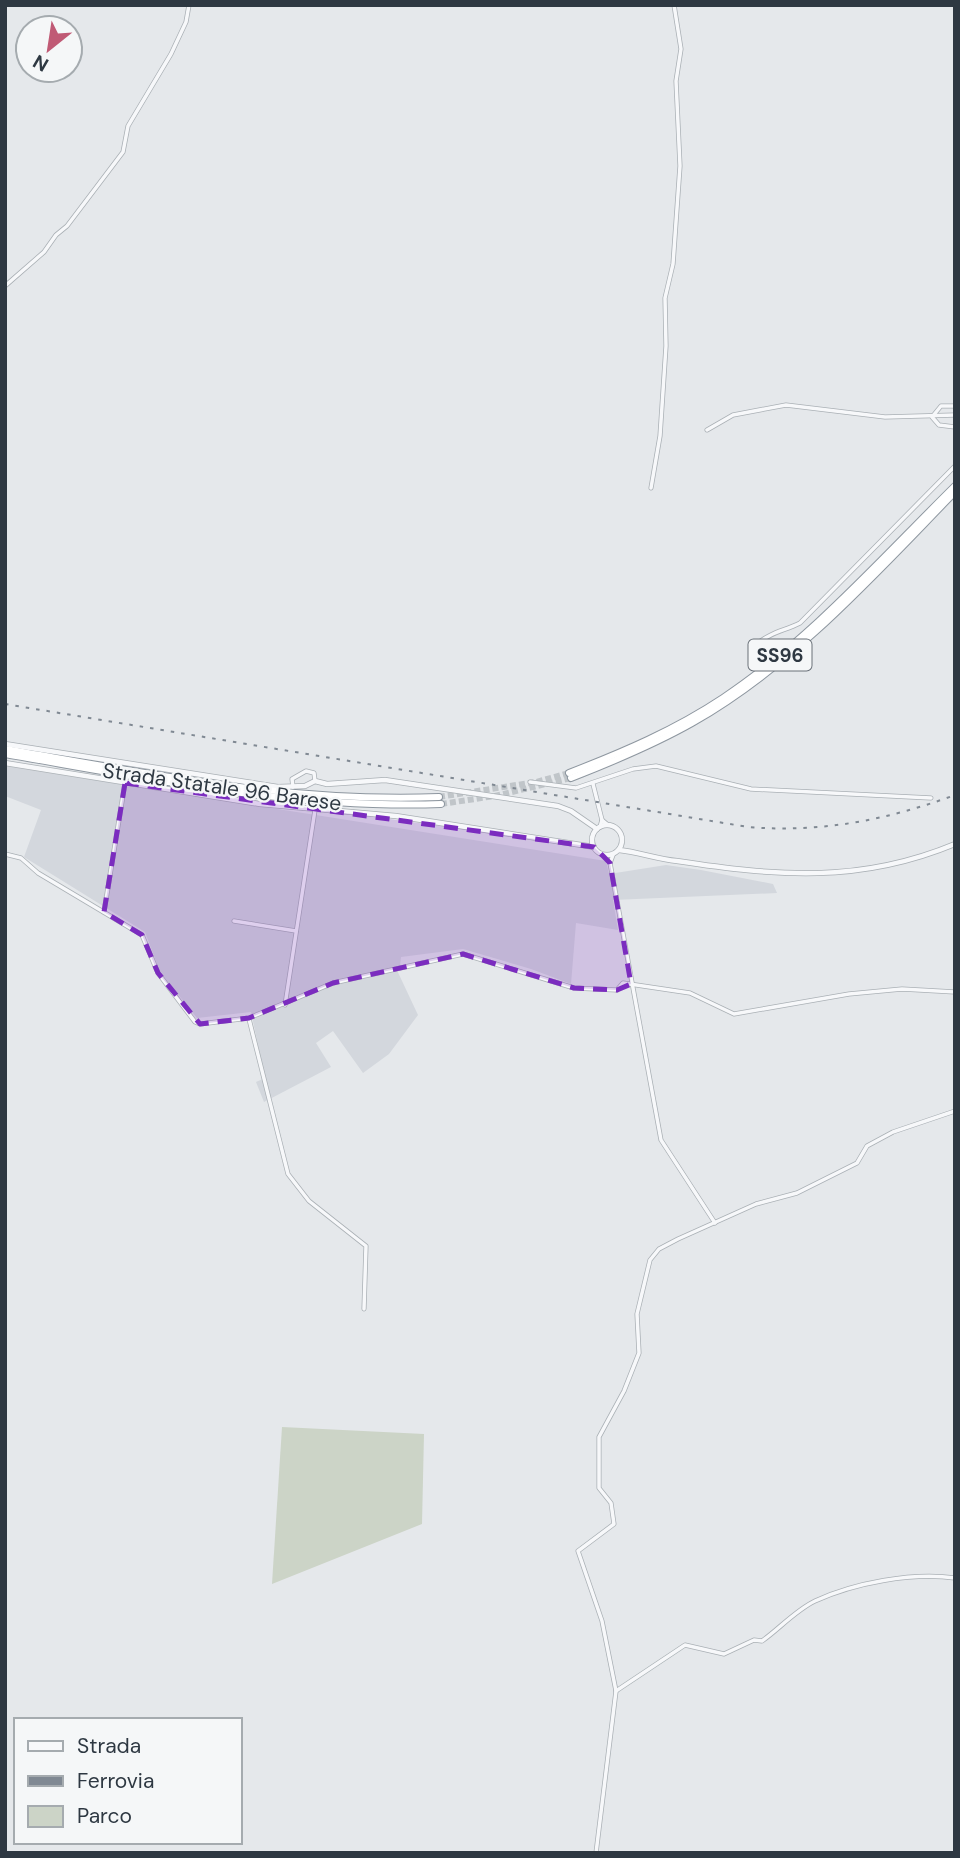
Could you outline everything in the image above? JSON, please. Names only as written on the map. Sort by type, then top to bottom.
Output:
[{"type":"highway","name":"SS96","points":[[955,486],[828,612],[756,674],[723,698],[663,733],[570,775],[628,755],[676,732],[760,678],[837,611],[955,492]]},
{"type":"highway","name":"Strada Statale 96 Barese","points":[[5,752],[268,797],[358,804],[440,800]]},
{"type":"street","points":[[5,286],[44,252],[56,234],[67,226],[123,152],[128,125],[171,54],[189,5]]},
{"type":"street","points":[[651,488],[660,436],[667,337],[665,298],[673,264],[680,166],[676,81],[681,49],[674,5]]},
{"type":"street","points":[[707,430],[733,415],[776,405],[877,416],[955,415]]},
{"type":"street","points":[[932,417],[941,406],[955,406]]},
{"type":"street","points":[[932,417],[939,425],[955,427]]},
{"type":"street","points":[[757,643],[773,631],[788,629],[800,623],[955,466]]},
{"type":"street","points":[[5,744],[259,785],[293,787],[315,781],[327,784],[402,781],[558,806],[598,828],[608,825]]},
{"type":"street","points":[[5,762],[125,783],[315,810],[397,816],[594,847],[610,863],[661,1140],[715,1223]]},
{"type":"street","points":[[530,782],[569,788],[593,784],[633,769],[656,766],[751,789],[931,798]]},
{"type":"street","points":[[293,787],[292,779],[306,771],[314,773],[315,781]]},
{"type":"street","points":[[104,912],[125,783]]},
{"type":"street","points":[[593,784],[602,820],[619,831],[622,844],[629,851]]},
{"type":"street","points":[[285,1005],[315,810]]},
{"type":"street","points":[[580,844],[592,838],[602,820]]},
{"type":"street","points":[[592,838],[594,847]]},
{"type":"street","points":[[610,863],[622,844]]},
{"type":"street","points":[[619,850],[646,857],[731,870],[823,876],[874,869],[955,844]]},
{"type":"street","points":[[5,854],[21,858],[38,873],[142,935],[158,973],[195,1022],[249,1018],[333,983],[463,954],[574,988],[617,990],[623,983],[690,993],[734,1014],[888,990],[955,992]]},
{"type":"street","points":[[604,855],[613,855]]},
{"type":"street","points":[[234,921],[296,931]]},
{"type":"street","points":[[249,1018],[288,1174],[309,1200],[366,1246],[364,1309]]},
{"type":"street","points":[[596,1853],[616,1691],[602,1621],[578,1550],[614,1524],[611,1503],[599,1489],[600,1432],[624,1391],[639,1353],[637,1314],[650,1260],[659,1249],[755,1204],[797,1193],[857,1163],[867,1146],[893,1132],[955,1111]]},
{"type":"street","points":[[616,1691],[685,1645],[724,1654],[754,1640],[762,1642],[812,1602],[848,1590],[902,1579],[955,1577]]},
{"type":"highlighted area","points":[[125,783],[594,847],[610,863],[631,984],[617,990],[574,988],[463,954],[333,983],[249,1018],[200,1024],[158,973],[142,935],[104,912]]},
{"type":"shaded area","points":[[5,766],[606,861],[609,874],[666,865],[701,870],[773,884],[777,893],[613,900],[618,930],[576,923],[571,984],[463,949],[401,957],[400,966],[395,966],[418,1015],[389,1054],[363,1073],[333,1031],[316,1043],[331,1067],[264,1102],[256,1082],[265,1078],[251,1012],[197,1018],[160,972],[145,932],[24,857],[41,810],[5,796]]},
{"type":"green space","points":[[282,1427],[424,1434],[422,1524],[272,1584]]},
{"type":"tunnel","points":[[439,797],[536,782],[569,773]]},
{"type":"tunnel","points":[[441,804],[495,796],[571,778]]},
{"type":"railway","points":[[5,704],[748,827],[802,828],[853,823],[955,795]]}]
